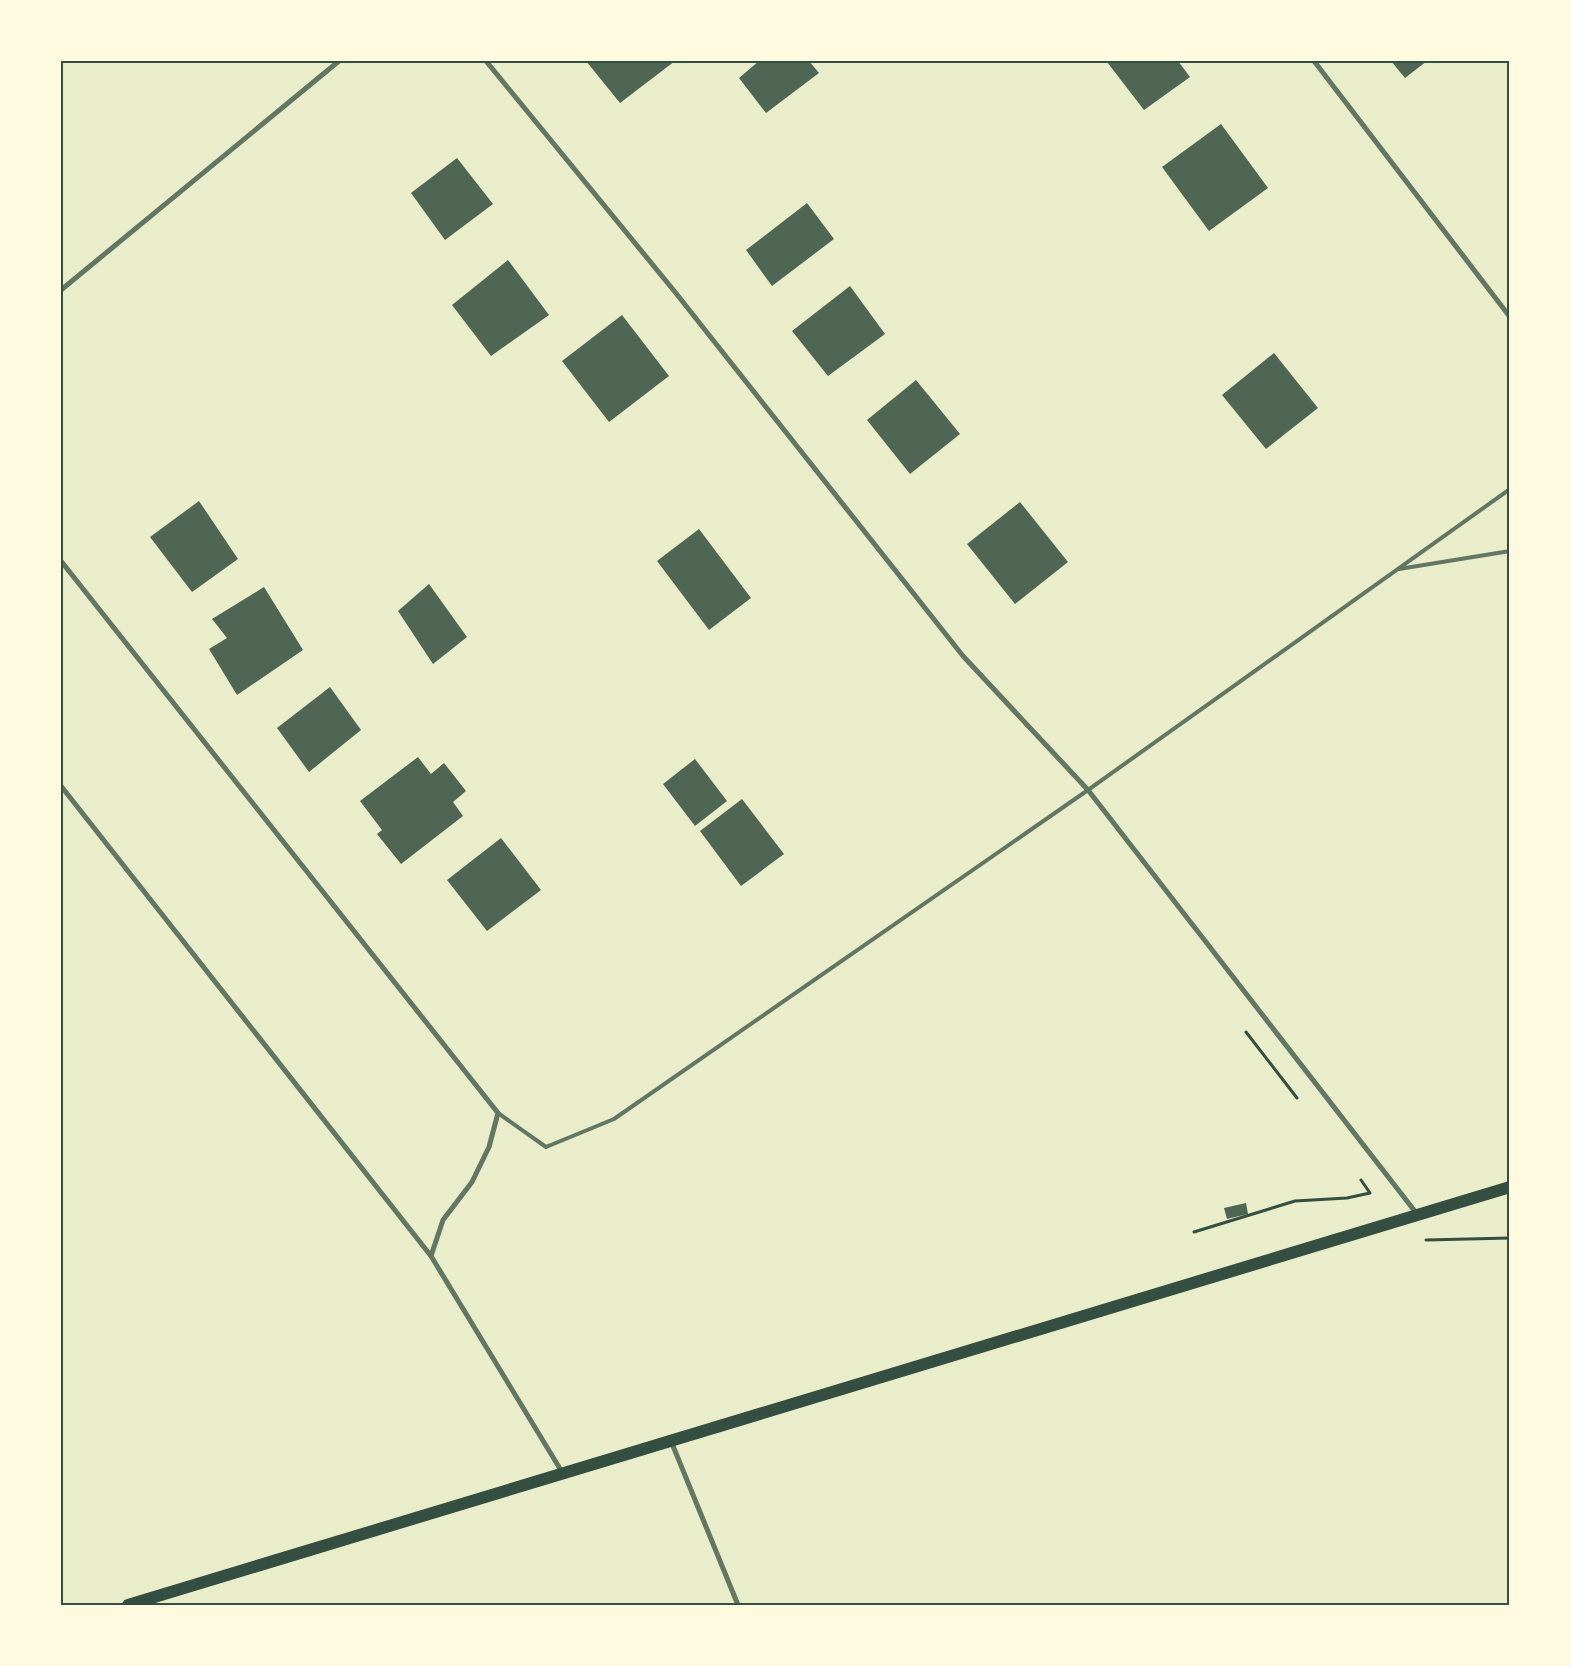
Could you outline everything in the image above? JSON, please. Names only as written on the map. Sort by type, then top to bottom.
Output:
[{"type":"main road","points":[[128,1605],[1510,1187]]},
{"type":"street","points":[[61,290],[339,61]]},
{"type":"street","points":[[486,61],[675,292],[963,656],[1088,790],[1417,1215]]},
{"type":"street","points":[[1314,61],[1510,317]]},
{"type":"street","points":[[61,561],[498,1114],[490,1147],[472,1182],[443,1220],[431,1256]]},
{"type":"street","points":[[61,786],[431,1256],[562,1473]]},
{"type":"street","points":[[671,1441],[738,1605]]},
{"type":"lane","points":[[498,1114],[546,1148],[614,1120],[1088,790],[1510,489]]},
{"type":"lane","points":[[1397,569],[1510,552]]},
{"type":"path","points":[[1194,1232],[1295,1201],[1346,1198],[1370,1193]]},
{"type":"path","points":[[1425,1240],[1510,1238]]},
{"type":"building","points":[[586,61],[675,61],[620,103]]},
{"type":"building","points":[[759,61],[809,61],[819,73],[766,113],[739,78]]},
{"type":"building","points":[[1178,61],[1190,77],[1144,110],[1107,62]]},
{"type":"building","points":[[1391,61],[1427,61],[1405,78]]},
{"type":"building","points":[[1221,124],[1268,188],[1209,231],[1162,167]]},
{"type":"building","points":[[457,158],[493,204],[445,240],[411,193]]},
{"type":"building","points":[[807,203],[834,239],[772,286],[746,250]]},
{"type":"building","points":[[508,260],[549,315],[491,356],[452,305]]},
{"type":"building","points":[[850,286],[885,334],[828,376],[792,331]]},
{"type":"building","points":[[622,315],[669,376],[609,422],[562,361]]},
{"type":"building","points":[[1274,353],[1318,408],[1266,449],[1222,395]]},
{"type":"building","points":[[916,380],[960,434],[910,474],[867,420]]},
{"type":"building","points":[[199,501],[238,559],[192,592],[150,537]]},
{"type":"building","points":[[1020,502],[1068,562],[1015,604],[967,544]]},
{"type":"building","points":[[699,529],[751,598],[709,630],[657,561]]},
{"type":"building","points":[[429,584],[467,637],[433,664],[398,611]]},
{"type":"building","points":[[264,587],[303,650],[237,695],[209,649],[227,638],[212,619]]},
{"type":"building","points":[[330,687],[361,730],[309,772],[277,728]]},
{"type":"building","points":[[418,757],[431,774],[444,763],[466,791],[453,802],[463,816],[401,864],[377,834],[382,830],[360,801]]},
{"type":"building","points":[[695,759],[727,801],[695,826],[663,784]]},
{"type":"building","points":[[742,799],[784,854],[741,886],[700,831]]},
{"type":"building","points":[[501,838],[541,890],[487,931],[447,880]]},
{"type":"building","points":[[1246,1203],[1248,1214],[1227,1219],[1224,1208]]}]
